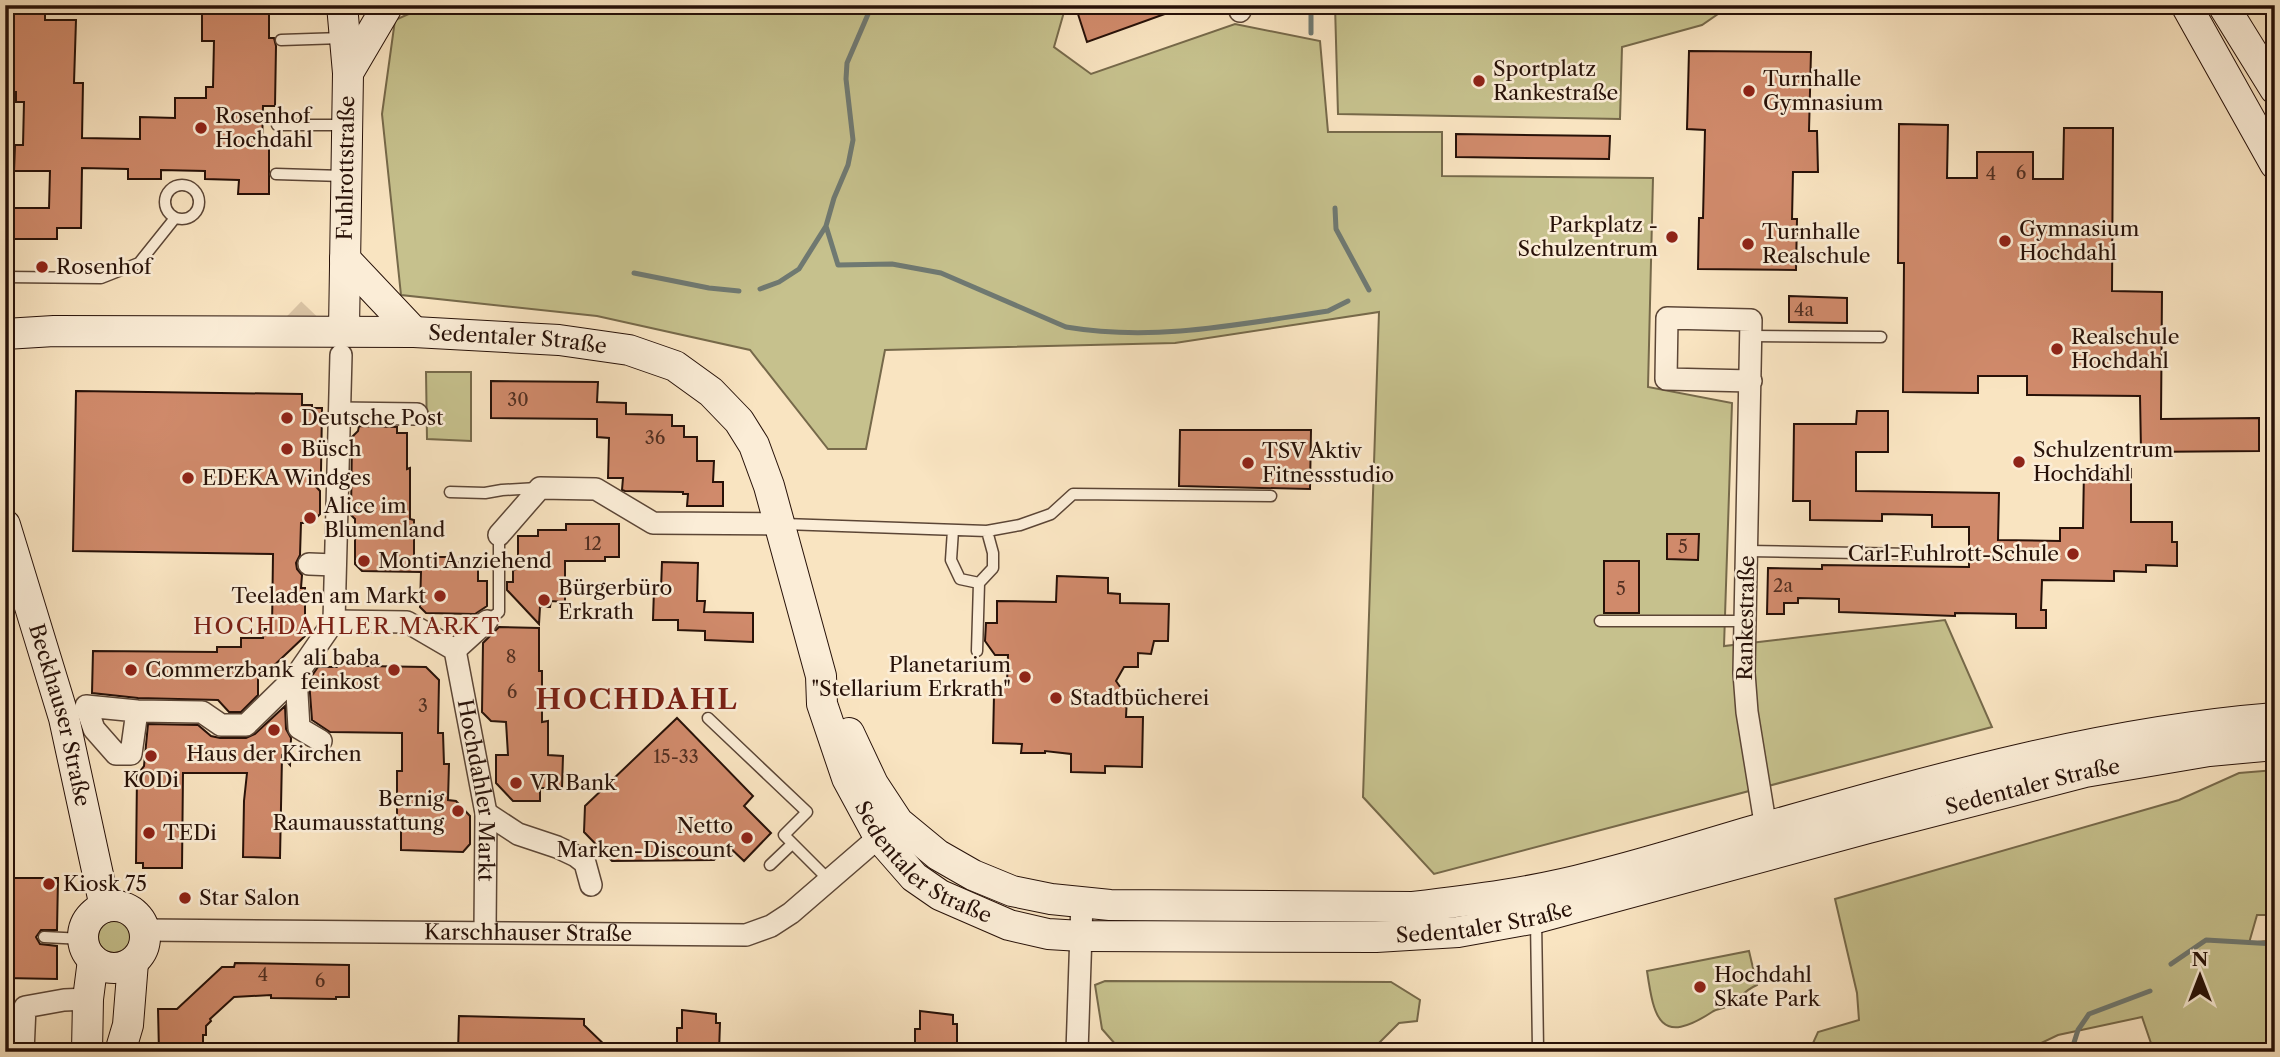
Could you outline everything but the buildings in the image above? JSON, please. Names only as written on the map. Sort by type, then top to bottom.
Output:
[{"type":"street","name":"Fuhlrottstraße","points":[[342,5],[348,73],[342,343]]},
{"type":"street","points":[[348,73],[388,5]]},
{"type":"street","points":[[2186,5],[2275,164]]},
{"type":"street","points":[[2222,5],[2275,89]]},
{"type":"street","points":[[345,259],[414,332]]},
{"type":"street","points":[[1751,336],[1751,320],[1667,318],[1666,379],[1751,381]]},
{"type":"street","name":"Sedentaler Straße","points":[[5,334],[54,331],[342,343],[414,332],[559,340],[629,350],[675,366],[711,392],[739,421],[754,445],[780,524],[821,676],[822,704],[847,778],[888,829],[914,877],[959,905],[1009,925],[1048,934],[1376,937],[1458,932],[1548,901],[1768,840],[1981,768],[2113,739],[2213,723],[2275,718]]},
{"type":"street","name":"Rankestraße","points":[[1751,336],[1744,673],[1747,712],[1768,840]]},
{"type":"street","points":[[137,711],[202,712],[221,725],[246,725],[296,676],[334,621],[342,343]]},
{"type":"street","points":[[340,413],[416,414]]},
{"type":"street","points":[[499,535],[540,488],[596,489],[653,523],[780,524]]},
{"type":"street","name":"Beckhauser Straße","points":[[5,525],[64,718],[105,907]]},
{"type":"street","points":[[309,564],[335,565]]},
{"type":"street","points":[[334,621],[407,622],[455,650],[487,621]]},
{"type":"street","name":"Hochdahler Markt","points":[[455,650],[486,813],[485,931]]},
{"type":"street","points":[[296,676],[299,728],[321,741]]},
{"type":"street","name":"Sedentaler Straße","points":[[888,829],[973,875],[1012,891],[1051,899],[1110,905],[1413,907],[1455,902],[1548,901],[1768,840],[2085,772],[2209,751],[2275,745]]},
{"type":"street","points":[[486,813],[518,834],[576,856],[585,863],[591,885]]},
{"type":"street","name":"Karschhauser Straße","points":[[145,930],[746,935],[772,926],[792,913],[888,829]]},
{"type":"street","points":[[1077,1052],[1083,902]]},
{"type":"street","points":[[88,949],[102,965],[123,967],[133,962],[140,954],[145,930],[135,914],[116,906],[105,907],[90,917],[85,925],[88,949],[88,1052]]},
{"type":"street","points":[[120,1052],[128,1025],[133,962]]},
{"type":"street","points":[[23,1052],[25,1007],[88,999]]},
{"type":"lane","points":[[281,40],[345,38]]},
{"type":"lane","points":[[277,125],[347,125]]},
{"type":"lane","points":[[276,174],[346,176]]},
{"type":"lane","points":[[5,277],[101,278],[139,263],[175,218]]},
{"type":"lane","points":[[1751,336],[1881,337]]},
{"type":"lane","points":[[450,492],[485,493],[540,488]]},
{"type":"lane","points":[[780,524],[987,531],[1020,525],[1051,514],[1073,494],[1271,496]]},
{"type":"lane","points":[[953,530],[951,560],[960,579],[979,583]]},
{"type":"lane","points":[[977,652],[979,583],[993,568],[993,553],[987,531]]},
{"type":"lane","points":[[487,621],[499,612],[499,535]]},
{"type":"lane","points":[[1747,551],[1912,554]]},
{"type":"lane","points":[[1600,621],[1745,621]]},
{"type":"lane","points":[[708,718],[807,812],[784,835],[829,880]]},
{"type":"lane","points":[[770,864],[792,844]]},
{"type":"lane","points":[[1526,1052],[1525,1049],[1538,1049],[1548,901]]},
{"type":"lane","points":[[1376,937],[1413,907]]},
{"type":"lane","points":[[44,937],[88,949]]},
{"type":"shaded area","points":[[429,5],[1066,5],[1054,47],[1091,74],[1235,24],[1320,41],[1328,132],[1442,132],[1442,176],[1653,178],[1648,387],[1732,403],[1724,646],[1945,620],[1992,727],[1434,874],[1363,797],[1379,312],[1175,343],[885,350],[866,449],[828,449],[750,350],[597,316],[401,295],[382,114],[395,20]]},
{"type":"shaded area","name":"Sportplatz Rankestraße","points":[[1335,5],[1731,5],[1702,25],[1622,47],[1620,119],[1338,114]]},
{"type":"shaded area","points":[[426,372],[471,372],[471,441],[427,439]]},
{"type":"shaded area","points":[[2275,770],[2275,915],[2257,915],[2249,943],[2266,941],[2275,919],[2275,1043],[2222,1047],[2220,1052],[2154,1052],[2142,1017],[2058,1035],[2022,1052],[1809,1052],[1818,1032],[1859,1020],[1857,993],[1835,899],[2179,800],[2239,773]]},
{"type":"shaded area","points":[[115,920],[127,925],[132,937],[127,949],[115,954],[103,949],[98,937],[103,925]]},
{"type":"shaded area","name":"Hochdahl Skate Park","points":[[1749,951],[1757,985],[1730,1006],[1714,1011],[1695,1022],[1681,1027],[1670,1027],[1663,1022],[1653,1002],[1647,971]]},
{"type":"shaded area","points":[[1105,981],[1391,982],[1420,1000],[1417,1021],[1399,1023],[1370,1052],[1218,1052],[1218,1045],[1116,1045],[1102,1029],[1095,985]]},
{"type":"waterway","points":[[760,289],[779,282],[799,269],[826,226],[848,165],[853,140],[846,79],[847,63],[872,5]]},
{"type":"waterway","points":[[1311,5],[1311,33]]},
{"type":"waterway","points":[[1335,208],[1336,229],[1369,290]]},
{"type":"waterway","points":[[826,226],[838,265],[892,264],[941,273],[1066,327],[1132,333],[1198,330],[1328,311],[1348,301]]},
{"type":"waterway","points":[[634,273],[709,288],[739,291]]},
{"type":"waterway","points":[[2171,964],[2206,940],[2275,944]]},
{"type":"waterway","points":[[2071,1052],[2078,1030],[2089,1014],[2150,991]]},
{"type":"tunnel","points":[[294,309],[323,337]]},
{"type":"place","name":"Sportplatz Rankestraße","points":[[1479,81]]},
{"type":"place","name":"Turnhalle Gymnasium","points":[[1749,91]]},
{"type":"place","name":"Rosenhof Hochdahl","points":[[201,128]]},
{"type":"place","name":"Parkplatz - Schulzentrum","points":[[1672,237]]},
{"type":"place","name":"Gymnasium Hochdahl","points":[[2005,241]]},
{"type":"place","name":"Turnhalle Realschule","points":[[1748,244]]},
{"type":"place","name":"Rosenhof","points":[[42,267]]},
{"type":"place","name":"Realschule Hochdahl","points":[[2057,349]]},
{"type":"place","name":"Deutsche Post","points":[[287,418]]},
{"type":"place","name":"Büsch","points":[[287,449]]},
{"type":"place","name":"Schulzentrum Hochdahl","points":[[2019,462]]},
{"type":"place","name":"TSV Aktiv Fitnessstudio","points":[[1248,463]]},
{"type":"place","name":"EDEKA Windges","points":[[188,478]]},
{"type":"place","name":"Alice im Blumenland","points":[[310,518]]},
{"type":"place","name":"Carl-Fuhlrott-Schule","points":[[2073,554]]},
{"type":"place","name":"Monti Anziehend","points":[[364,561]]},
{"type":"place","name":"Teeladen am Markt","points":[[440,596]]},
{"type":"place","name":"Bürgerbüro Erkrath","points":[[544,600]]},
{"type":"place","name":"Commerzbank","points":[[131,670]]},
{"type":"place","name":"ali baba feinkost","points":[[394,670]]},
{"type":"place","name":"Planetarium \"Stellarium Erkrath\"","points":[[1025,677]]},
{"type":"place","name":"Stadtbücherei","points":[[1056,698]]},
{"type":"place","name":"Haus der Kirchen","points":[[274,730]]},
{"type":"place","name":"KODi","points":[[151,756]]},
{"type":"place","name":"VR Bank","points":[[516,783]]},
{"type":"place","name":"Bernig Raumausstattung","points":[[458,811]]},
{"type":"place","name":"TEDi","points":[[149,833]]},
{"type":"place","name":"Netto Marken-Discount","points":[[747,838]]},
{"type":"place","name":"Kiosk 75","points":[[49,884]]},
{"type":"place","name":"Star Salon","points":[[185,898]]},
{"type":"place","name":"Hochdahl Skate Park","points":[[1700,987]]},
{"type":"district","name":"HOCHDAHLER MARKT","points":[[347,626]]},
{"type":"district","name":"HOCHDAHL","points":[[637,699]]}]
